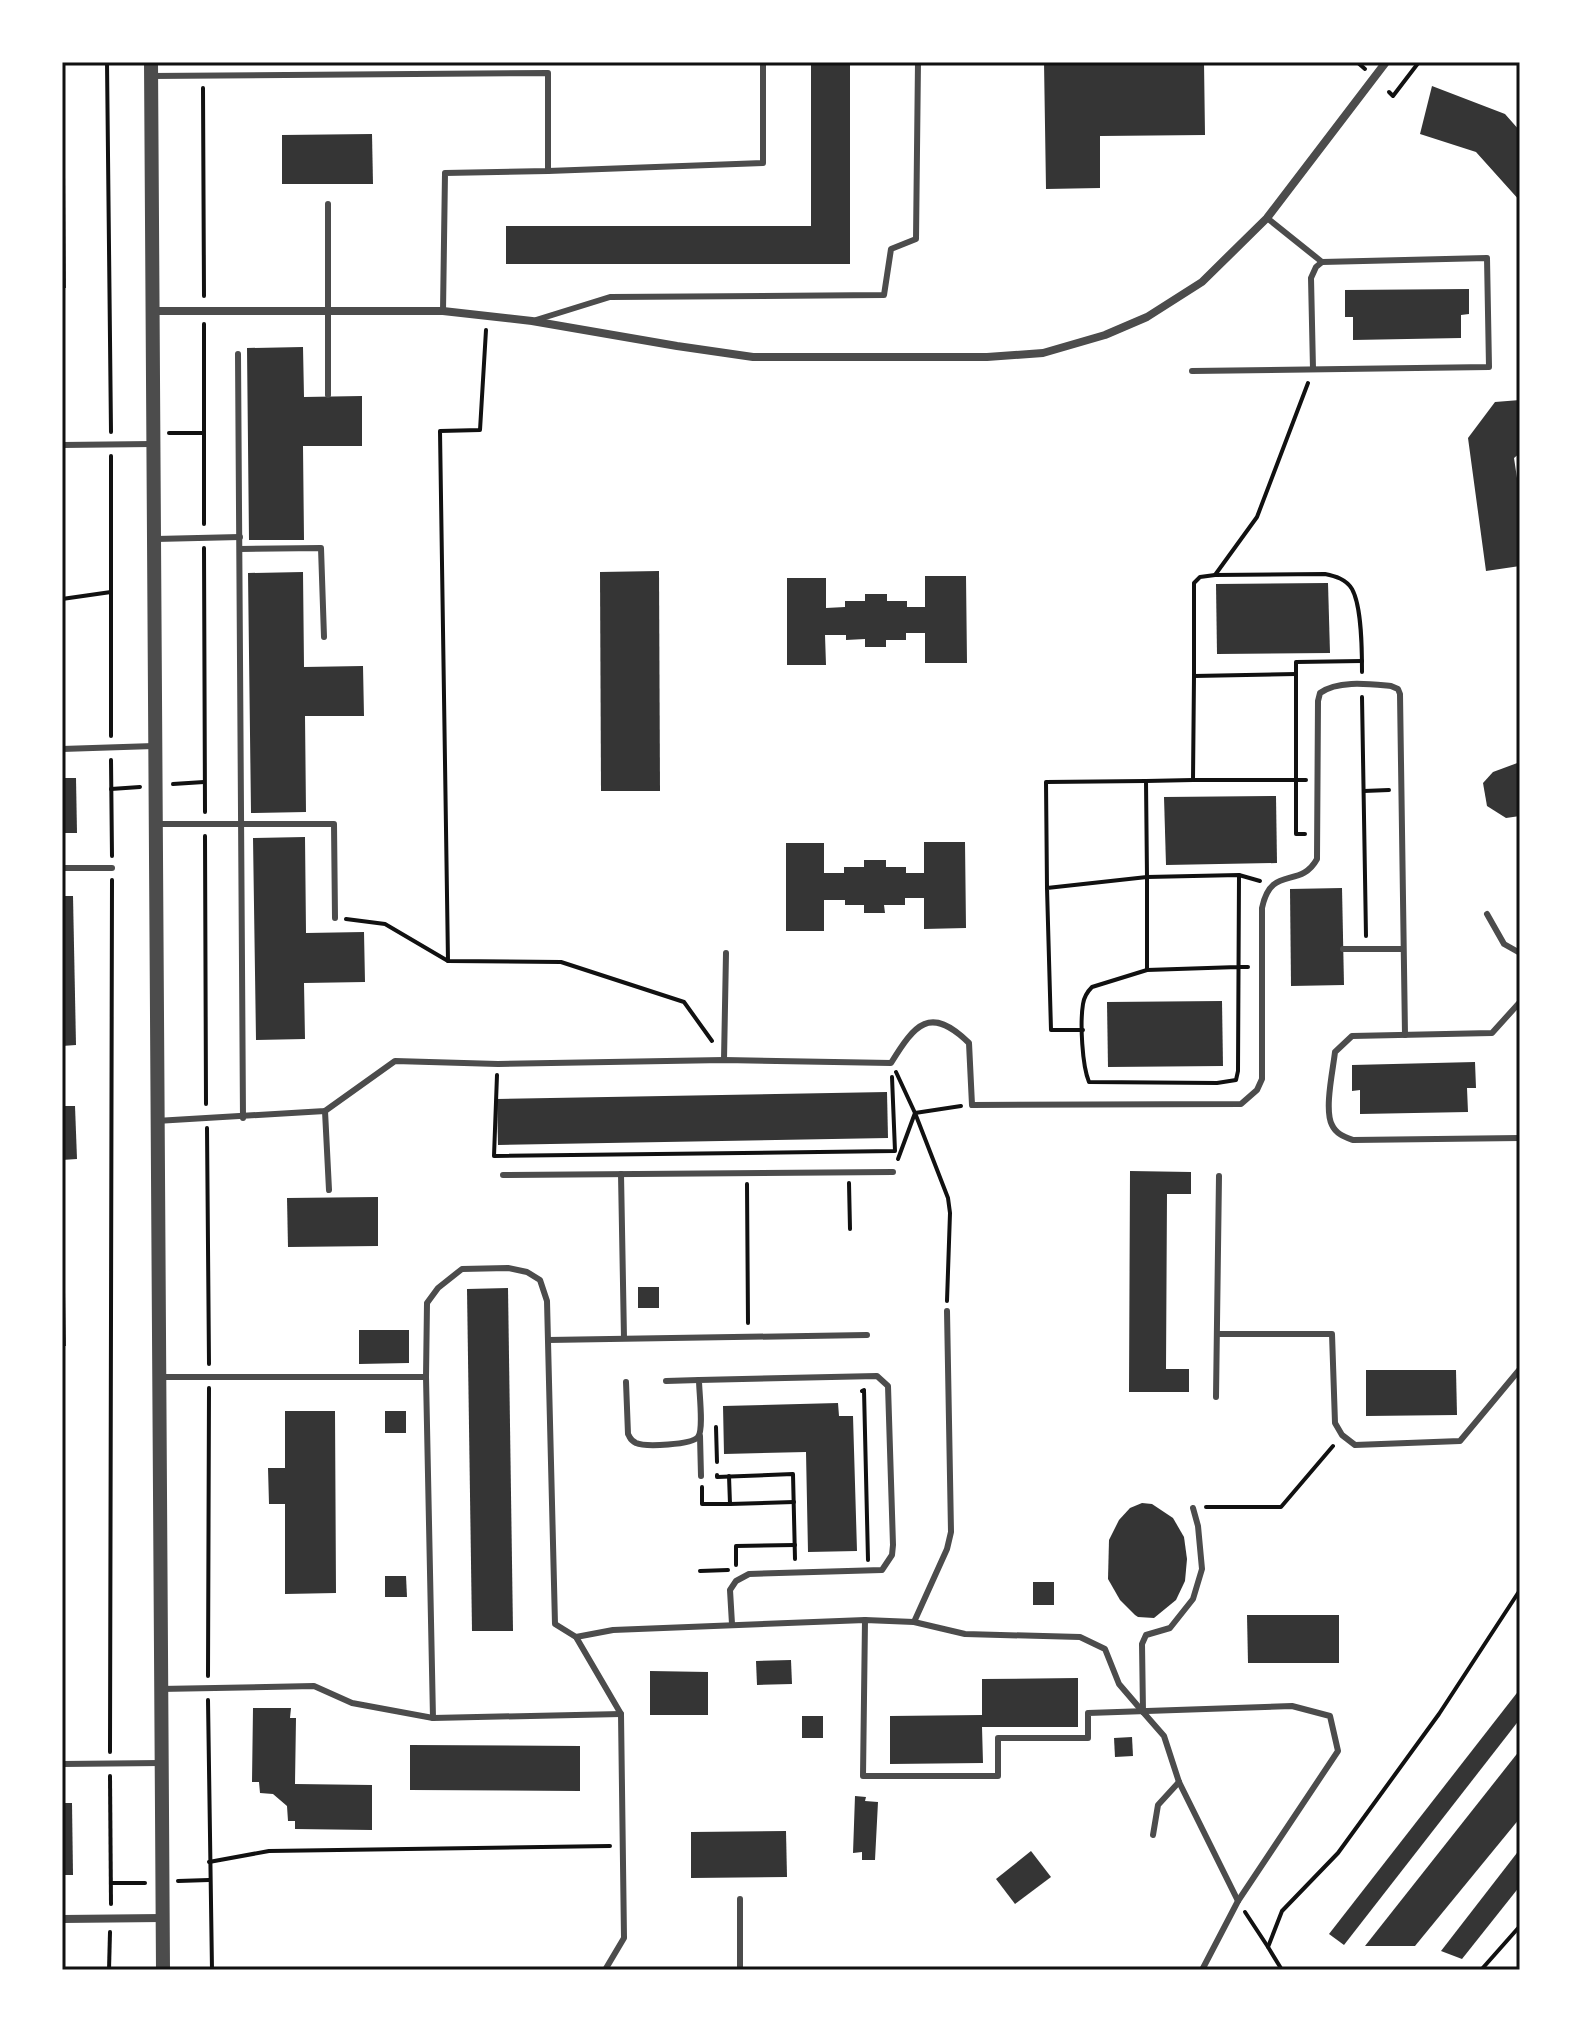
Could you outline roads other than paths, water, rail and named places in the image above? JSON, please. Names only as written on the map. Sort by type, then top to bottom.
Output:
[{"type":"street","points":[[151,311],[443,311],[532,321],[753,357],[987,357],[1043,353],[1105,335],[1147,317],[1202,282],[1267,218],[1386,62]]},
{"type":"street","points":[[151,69],[163,1970]]},
{"type":"street","points":[[62,1919],[162,1918]]},
{"type":"lane","points":[[443,311],[445,173],[763,163],[763,62]]},
{"type":"lane","points":[[532,321],[610,297],[884,295],[891,249],[916,239],[918,62]]},
{"type":"lane","points":[[151,69],[203,76],[548,73],[548,171]]},
{"type":"lane","points":[[328,204],[328,395]]},
{"type":"lane","points":[[1267,218],[1322,262]]},
{"type":"lane","points":[[1192,371],[1489,367],[1487,258],[1322,262],[1311,278],[1313,369]]},
{"type":"lane","points":[[238,354],[243,1118]]},
{"type":"lane","points":[[62,445],[152,444]]},
{"type":"lane","points":[[153,539],[240,537]]},
{"type":"lane","points":[[240,549],[321,548],[324,637]]},
{"type":"lane","points":[[156,1121],[325,1111],[395,1061],[498,1064],[724,1060],[891,1063],[908,1036],[919,1028],[938,1022],[949,1025],[969,1043],[972,1105],[1241,1104],[1257,1090],[1262,1079],[1262,908],[1269,887],[1302,875],[1312,869],[1317,859],[1320,693],[1335,686],[1391,686],[1398,689],[1400,694],[1405,1035]]},
{"type":"lane","points":[[62,749],[154,746]]},
{"type":"lane","points":[[154,824],[334,824],[335,918]]},
{"type":"lane","points":[[62,868],[112,868]]},
{"type":"lane","points":[[1487,914],[1504,944],[1520,953]]},
{"type":"lane","points":[[1343,949],[1403,949]]},
{"type":"lane","points":[[724,1060],[726,953]]},
{"type":"lane","points":[[1520,1002],[1492,1033],[1352,1036],[1335,1052],[1329,1110],[1332,1125],[1341,1136],[1353,1140],[1520,1138]]},
{"type":"lane","points":[[325,1111],[329,1190]]},
{"type":"lane","points":[[503,1175],[893,1172]]},
{"type":"lane","points":[[621,1174],[624,1338]]},
{"type":"lane","points":[[1216,1397],[1219,1176]]},
{"type":"lane","points":[[433,1718],[427,1303],[438,1288],[462,1269],[508,1268],[527,1272],[540,1280],[547,1301],[555,1624],[576,1637],[621,1714],[624,1938],[605,1970]]},
{"type":"lane","points":[[914,1622],[947,1549],[951,1532],[947,1311]]},
{"type":"lane","points":[[1217,1334],[1332,1334],[1335,1423],[1342,1435],[1355,1445],[1460,1441],[1520,1369]]},
{"type":"lane","points":[[548,1340],[867,1335]]},
{"type":"lane","points":[[666,1381],[877,1376],[888,1386],[893,1545],[889,1562],[882,1570],[741,1576],[730,1590],[732,1624]]},
{"type":"lane","points":[[158,1377],[426,1377]]},
{"type":"lane","points":[[699,1380],[701,1476]]},
{"type":"lane","points":[[626,1382],[628,1434],[635,1442],[641,1445],[688,1443],[696,1440],[700,1432]]},
{"type":"lane","points":[[1143,1712],[1142,1644],[1146,1635],[1170,1628],[1193,1599],[1202,1569],[1193,1508]]},
{"type":"lane","points":[[865,1620],[863,1776],[998,1776],[998,1738],[1088,1738],[1088,1713],[1292,1706],[1330,1716],[1338,1751],[1238,1901],[1202,1970]]},
{"type":"lane","points":[[576,1637],[613,1630],[865,1620],[914,1622],[965,1634],[1080,1637],[1105,1649],[1119,1684],[1164,1736],[1179,1782],[1238,1901]]},
{"type":"lane","points":[[160,1689],[314,1686],[352,1703],[433,1718],[621,1714]]},
{"type":"lane","points":[[62,1764],[161,1763]]},
{"type":"lane","points":[[1153,1835],[1158,1805],[1179,1782]]},
{"type":"lane","points":[[740,1899],[740,1970]]}]
